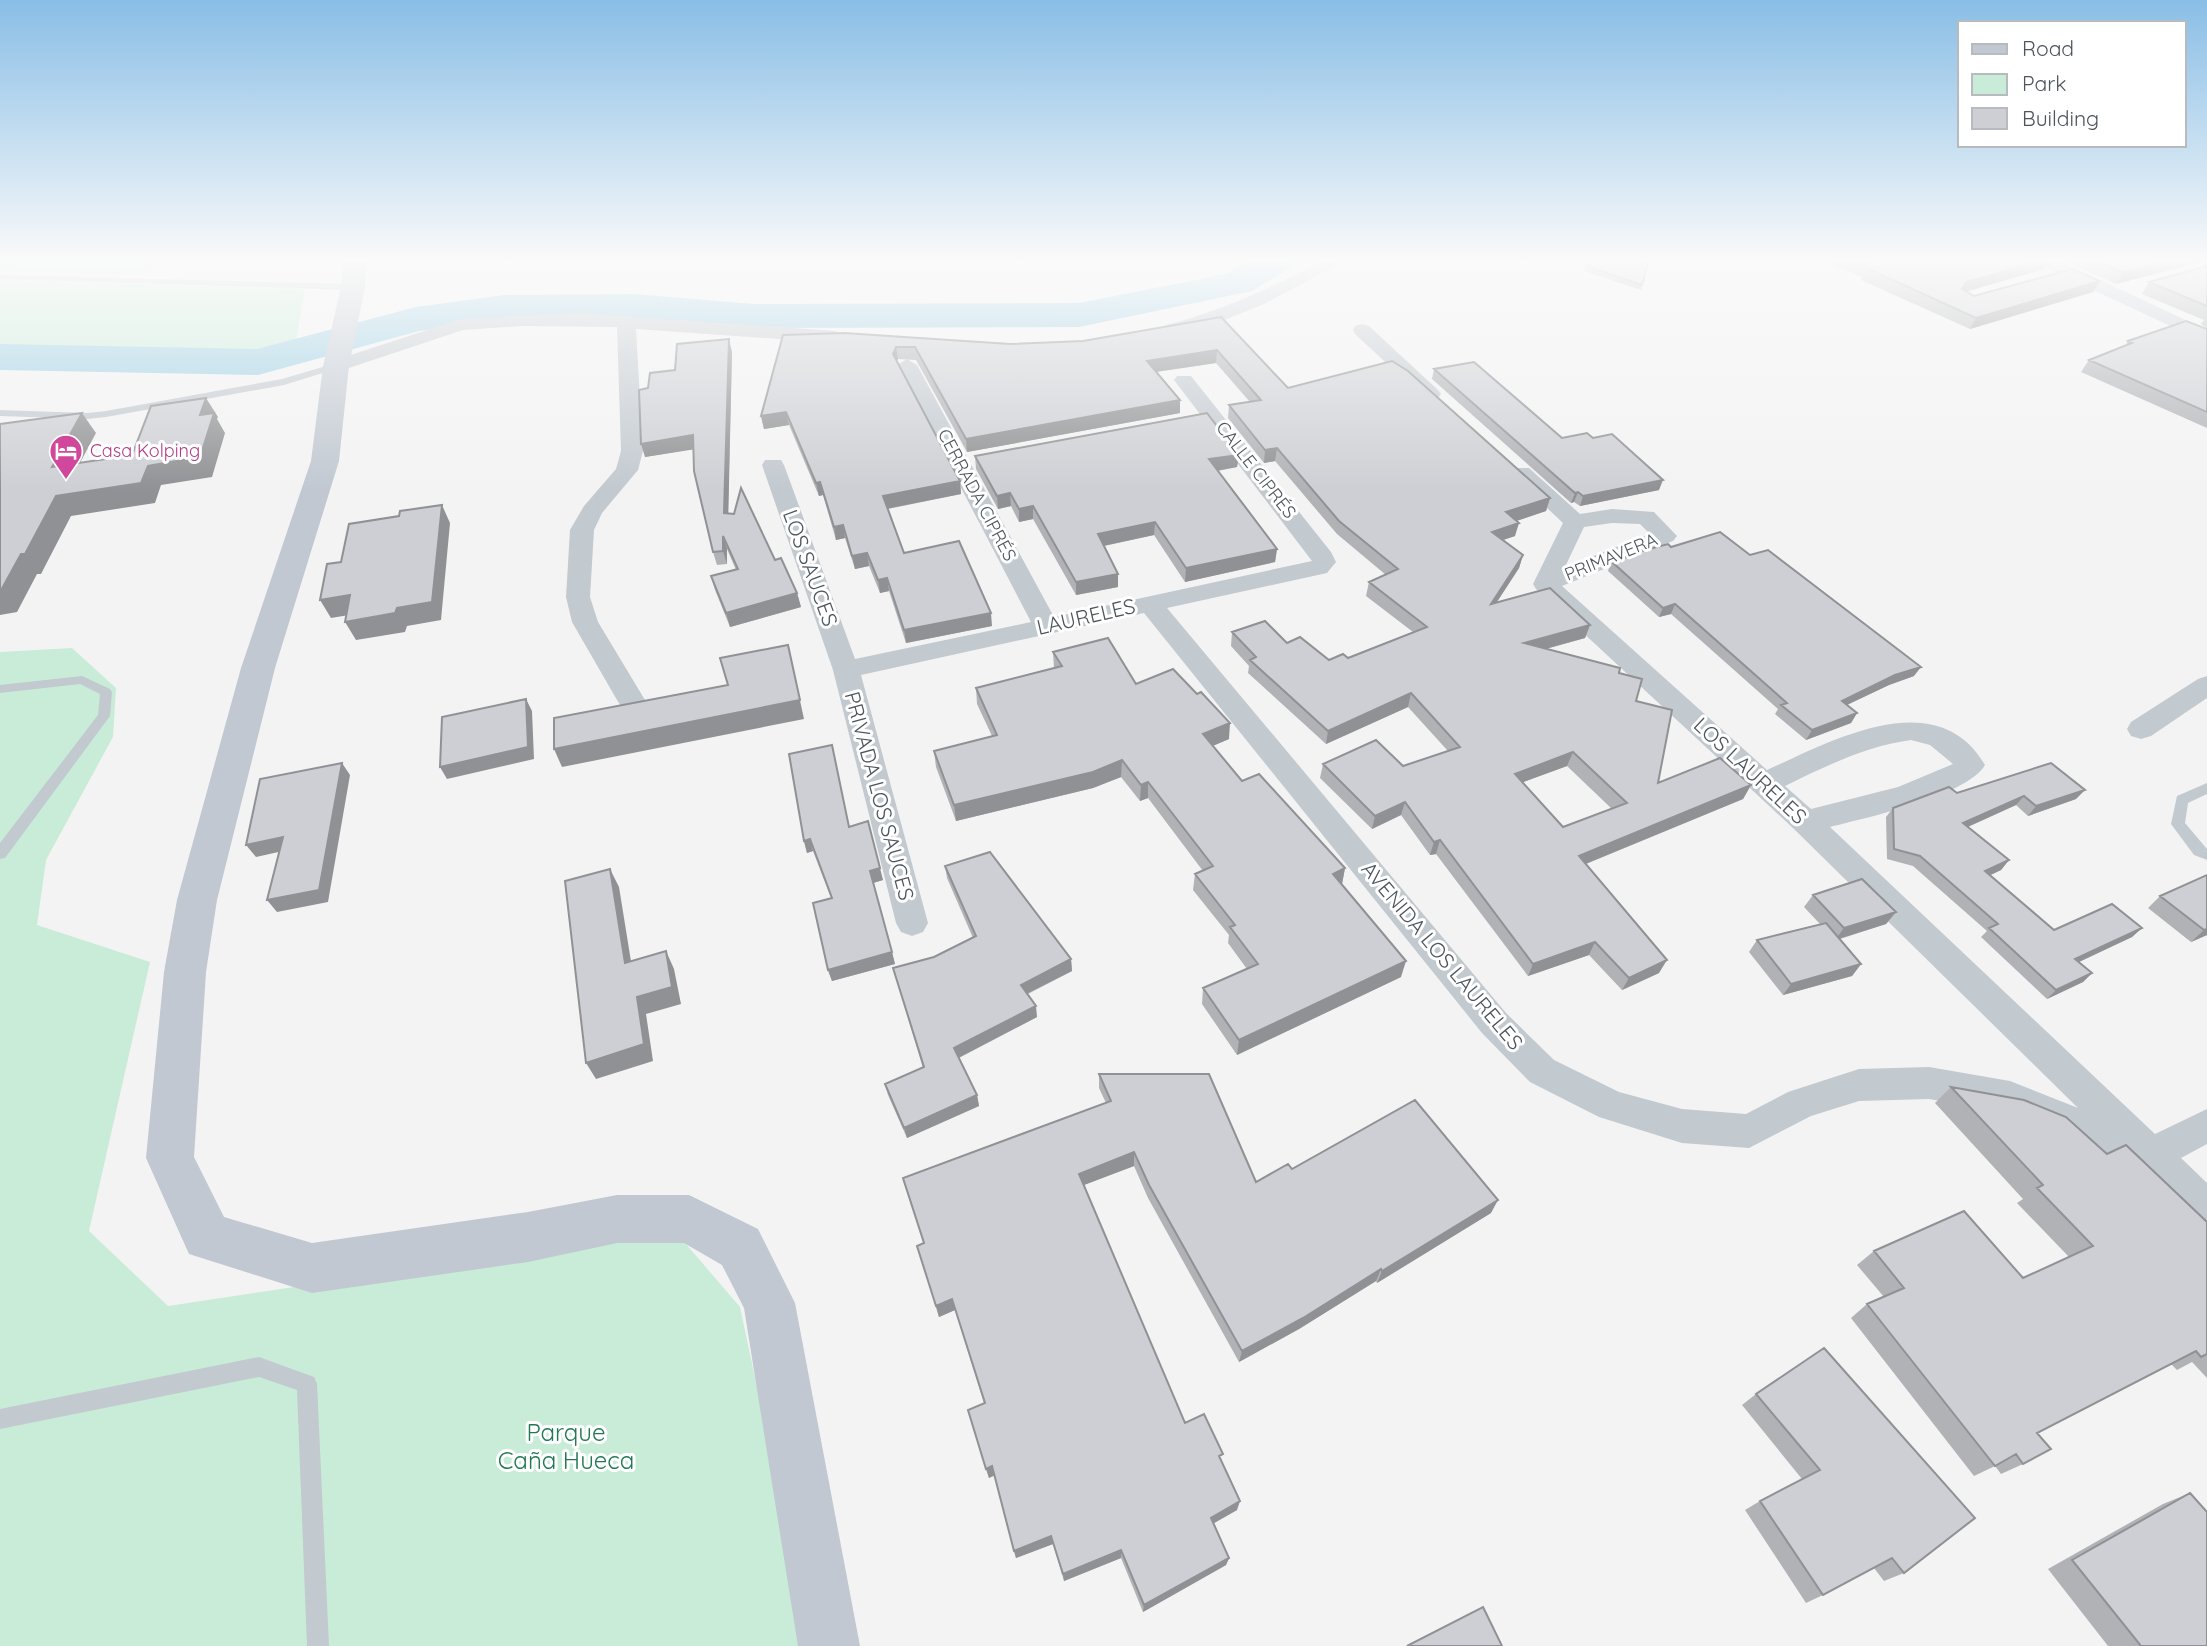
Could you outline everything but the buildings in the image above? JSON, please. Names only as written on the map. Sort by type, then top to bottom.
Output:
[{"type":"main road","points":[[342,337],[325,461],[258,668],[197,900],[185,972],[170,1158],[207,1237],[312,1268],[528,1237],[617,1219],[689,1219],[740,1247],[769,1303],[829,1646]]},
{"type":"street","points":[[337,360],[419,337]]},
{"type":"street","points":[[627,337],[632,451],[627,470],[592,511],[582,530],[579,597],[585,622],[631,700]]},
{"type":"street","points":[[828,337],[858,339]]},
{"type":"street","points":[[1369,337],[1443,404]]},
{"type":"street","name":"CERRADA CIPRÉS","points":[[907,365],[1046,626]]},
{"type":"street","name":"CALLE CIPRÉS","points":[[1184,380],[1323,556],[1324,562]]},
{"type":"street","points":[[1187,420],[1214,415]]},
{"type":"street","points":[[959,463],[986,458]]},
{"type":"street","points":[[1504,458],[1575,522],[1545,584]]},
{"type":"street","name":"LOS SAUCES","points":[[773,466],[846,670]]},
{"type":"street","name":"PRIMAVERA","points":[[1545,584],[1665,536],[1646,517],[1612,516],[1575,522]]},
{"type":"street","name":"LAURELES","points":[[846,670],[1318,568],[1324,562]]},
{"type":"street","name":"LOS LAURELES","points":[[1545,584],[1805,821],[2207,1209]]},
{"type":"street","name":"AVENIDA LOS LAURELES","points":[[1149,603],[1494,1023],[1542,1071],[1612,1105],[1671,1123],[1749,1131],[1801,1103],[1859,1085],[1929,1083],[2010,1097],[2150,1155]]},
{"type":"street","name":"PRIVADA LOS SAUCES","points":[[846,670],[912,923]]},
{"type":"street","points":[[2141,729],[2207,685]]},
{"type":"street","points":[[1764,784],[1819,758],[1866,741],[1919,730],[1939,737],[1971,765],[1936,786],[1866,808],[1805,821]]},
{"type":"street","points":[[2150,1155],[2207,1126]]},
{"type":"lane","points":[[0,413],[87,416],[106,414],[284,382],[337,360]]},
{"type":"lane","points":[[0,689],[82,680],[106,692],[104,716],[0,854]]},
{"type":"lane","points":[[2207,788],[2182,800],[2178,824],[2199,850],[2207,855]]},
{"type":"lane","points":[[0,1419],[259,1367],[307,1384],[318,1646]]},
{"type":"green space","points":[[0,337],[297,337],[294,352],[258,362],[0,357]]},
{"type":"green space","name":"Parque Caña Hueca","points":[[72,648],[116,688],[113,737],[46,860],[37,925],[150,962],[89,1231],[168,1306],[674,1230],[740,1307],[812,1646],[0,1646],[0,652]]},
{"type":"waterway","points":[[0,357],[258,362],[351,337]]},
{"type":"place","name":"Casa Kolping","points":[[66,481]]}]
